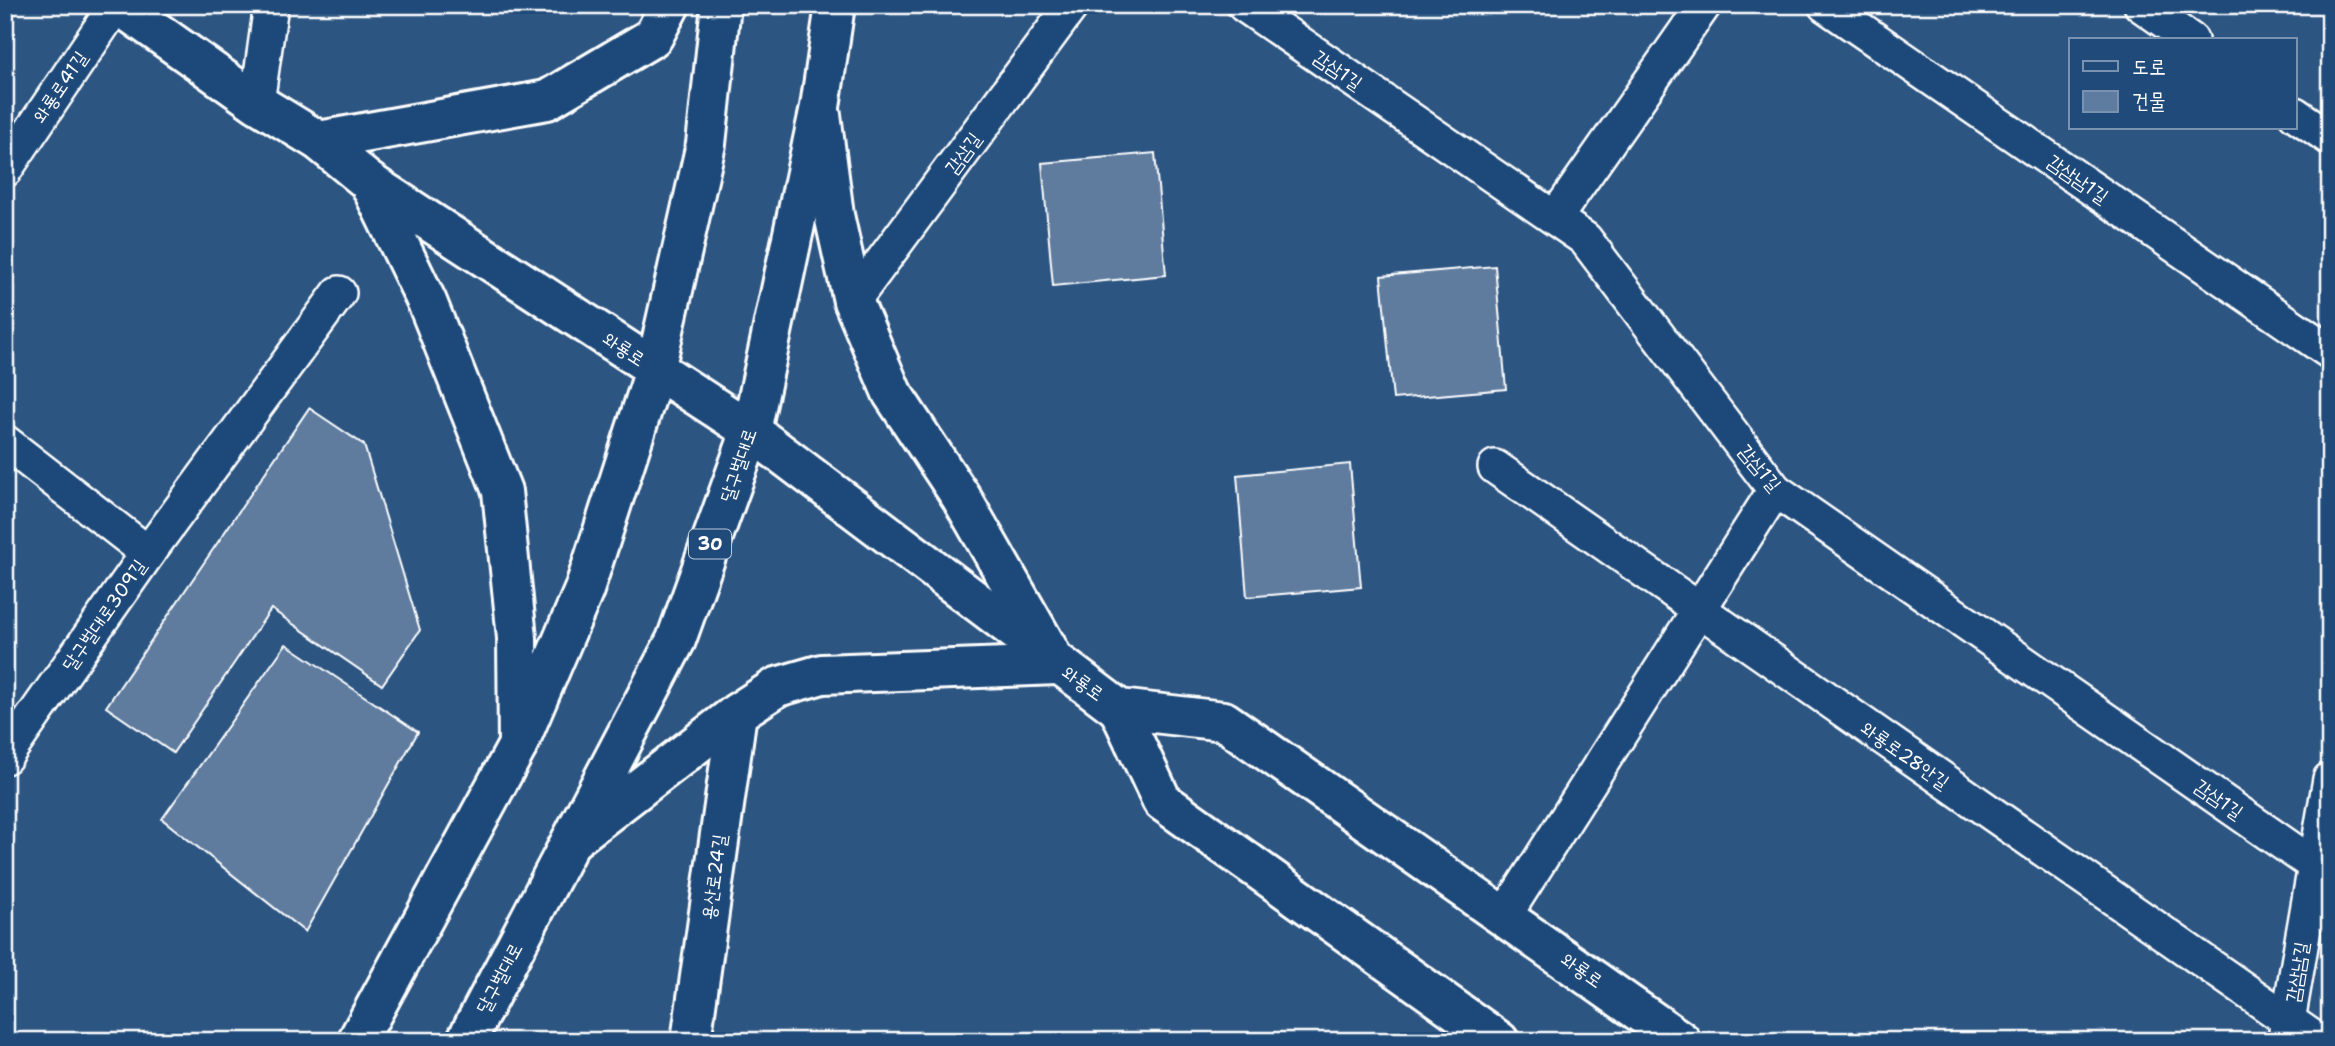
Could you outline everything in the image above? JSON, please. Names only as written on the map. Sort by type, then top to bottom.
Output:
[{"type":"main road","name":"와룡로","points":[[117,5],[257,103],[319,141],[369,182],[751,431],[1119,709],[1162,801],[1499,1041]]},
{"type":"main road","points":[[319,141],[547,100],[653,37],[670,5]]},
{"type":"main road","points":[[358,1041],[519,745],[584,590],[655,369],[706,144],[721,5]]},
{"type":"main road","name":"달구벌대로","points":[[466,1041],[676,640],[751,431],[820,107],[835,5]]},
{"type":"main road","points":[[571,841],[737,713],[777,687],[822,674],[1057,664],[961,497],[892,393],[853,301],[834,215],[820,107]]},
{"type":"main road","points":[[369,182],[427,302],[502,491],[517,638],[519,745]]},
{"type":"main road","name":"와룡로","points":[[1119,709],[1224,721],[1505,915],[1681,1041]]},
{"type":"main road","name":"용산로24길","points":[[691,1041],[737,713]]},
{"type":"street","name":"와룡로41길","points":[[5,170],[117,5]]},
{"type":"street","points":[[257,103],[271,5]]},
{"type":"street","name":"감삼길","points":[[853,301],[1072,5]]},
{"type":"street","name":"감삼1길","points":[[1244,5],[1585,239],[1775,490],[2322,870]]},
{"type":"street","points":[[1555,218],[1704,5]]},
{"type":"street","name":"감삼남1길","points":[[1825,5],[2330,352]]},
{"type":"street","points":[[2141,5],[2188,38]]},
{"type":"street","points":[[2296,115],[2330,138]]},
{"type":"street","points":[[148,553],[339,293]]},
{"type":"street","name":"달구벌대로309길","points":[[5,442],[148,553],[5,757]]},
{"type":"street","name":"와룡로28안길","points":[[1495,467],[2287,1030],[2318,1041]]},
{"type":"street","points":[[1505,915],[1775,490]]},
{"type":"street","name":"감삼남길","points":[[2287,1030],[2322,870],[2330,779]]},
{"type":"building","points":[[1155,153],[1166,275],[1053,286],[1042,163]]},
{"type":"building","points":[[1495,266],[1506,389],[1393,399],[1381,276]]},
{"type":"building","points":[[309,408],[364,445],[420,630],[382,685],[271,609],[173,753],[106,707]]},
{"type":"building","points":[[1350,464],[1361,587],[1247,597],[1237,475]]},
{"type":"building","points":[[286,644],[418,732],[305,932],[162,819]]}]
